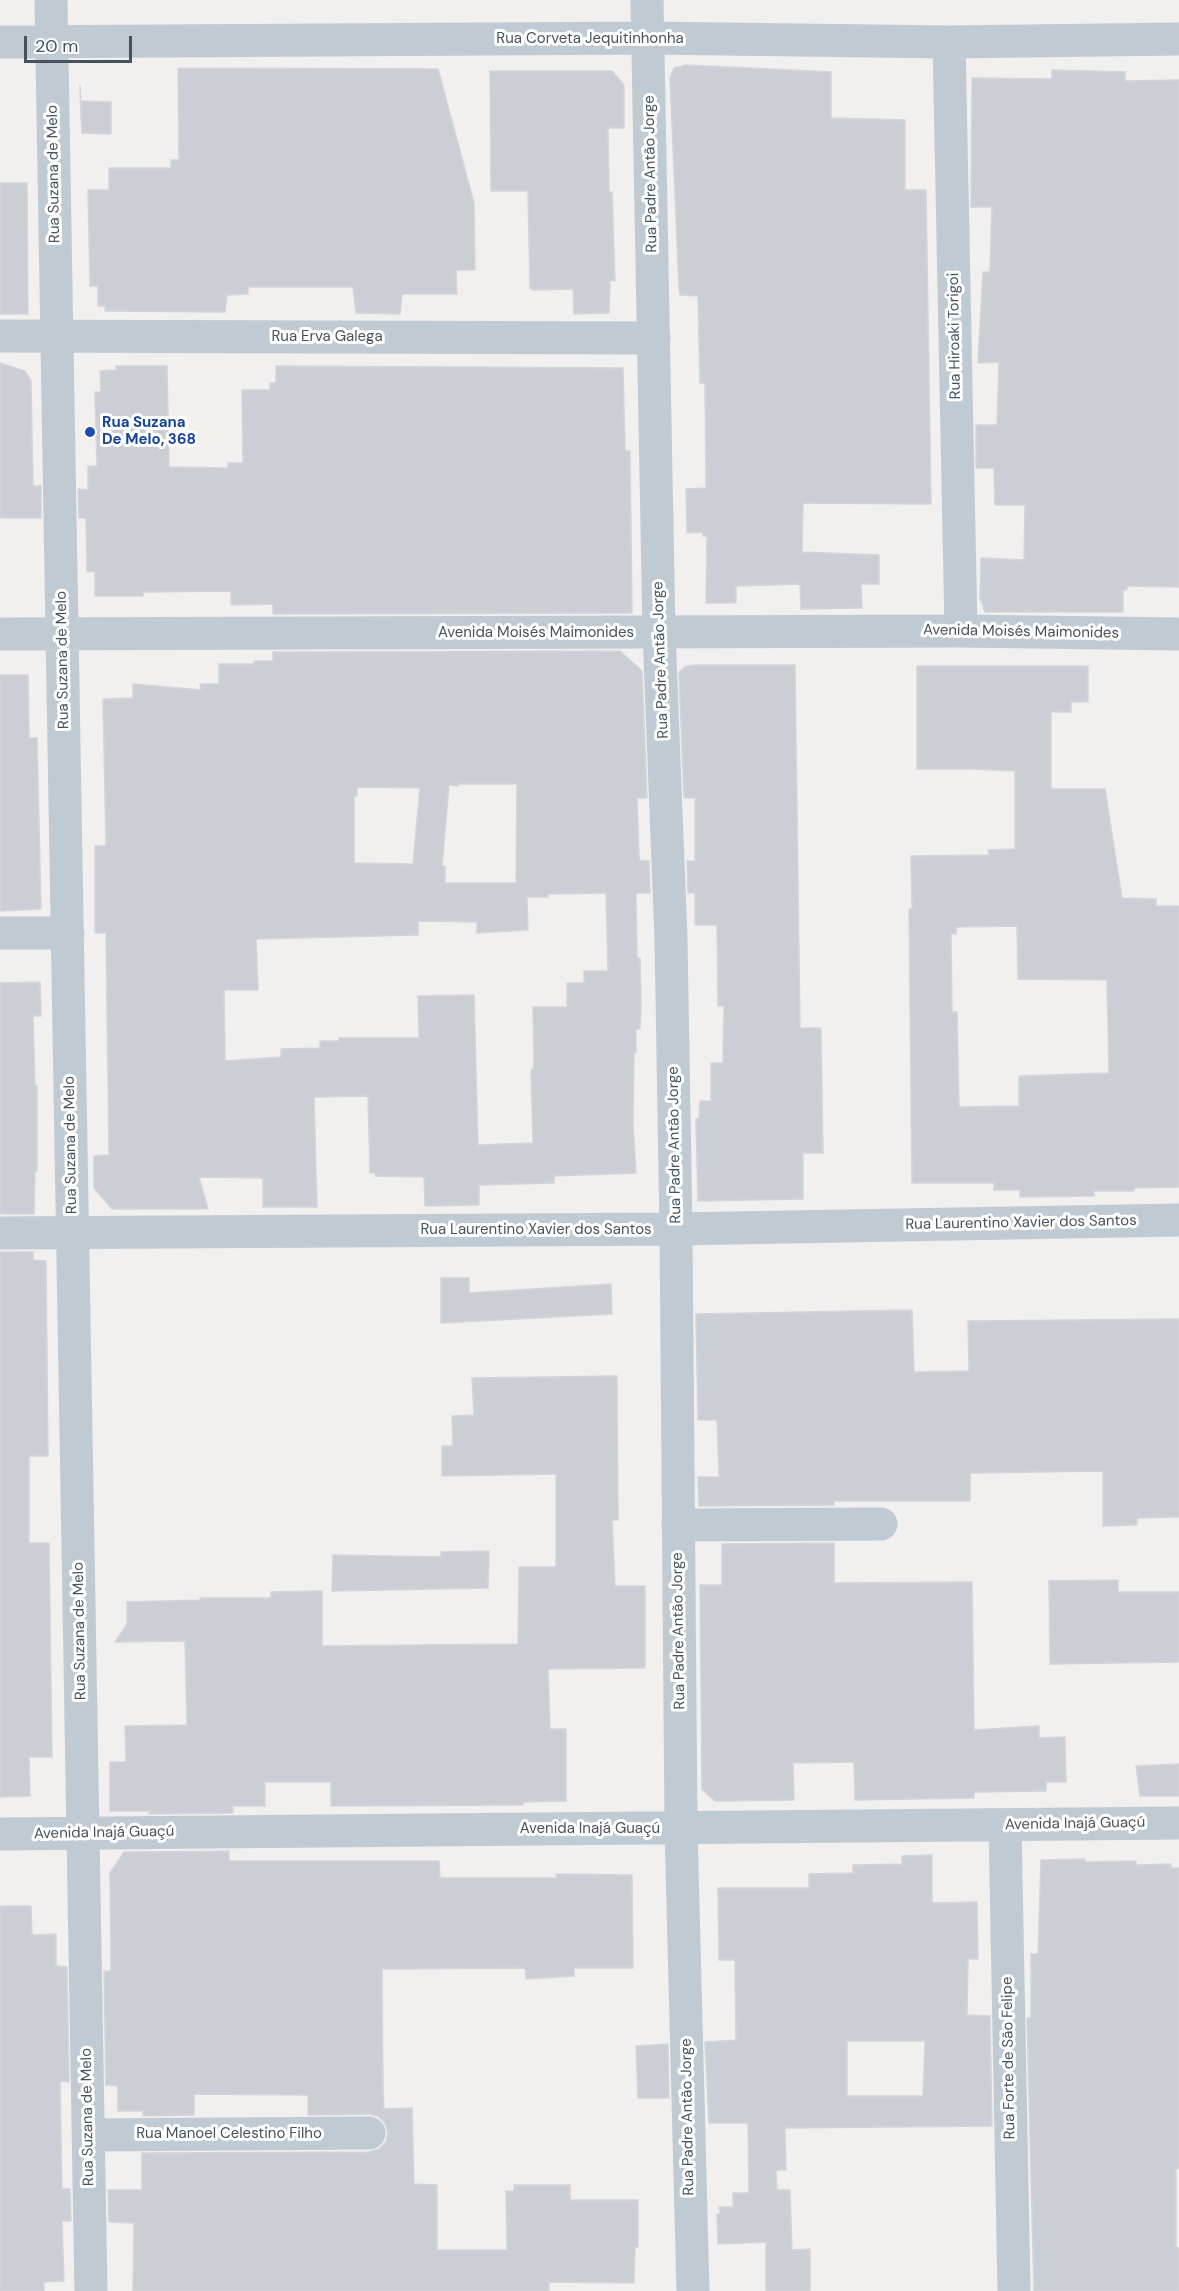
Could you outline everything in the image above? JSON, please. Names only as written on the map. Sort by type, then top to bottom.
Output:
[{"type":"street","name":"Rua Suzana de Melo","points":[[51,0],[91,2291]]},
{"type":"street","name":"Rua Padre Antão Jorge","points":[[647,0],[659,632],[671,939],[681,1828],[693,2291]]},
{"type":"street","name":"Rua Corveta Jequitinhonha","points":[[0,42],[648,38],[949,42],[1179,39]]},
{"type":"street","name":"Rua Hiroaki Torigoi","points":[[949,42],[961,631]]},
{"type":"street","name":"Rua Erva Galega","points":[[0,336],[654,338]]},
{"type":"street","name":"Avenida Moisés Maimonides","points":[[0,634],[961,631],[1179,634]]},
{"type":"street","points":[[0,933],[68,933]]},
{"type":"street","name":"Rua Laurentino Xavier dos Santos","points":[[0,1233],[676,1229],[1179,1220]]},
{"type":"street","points":[[678,1525],[881,1524]]},
{"type":"street","name":"Avenida Inajá Guaçú","points":[[0,1834],[1179,1823]]},
{"type":"street","name":"Rua Forte de São Felipe","points":[[1005,1825],[1014,2291]]},
{"type":"street","name":"Rua Manoel Celestino Filho","points":[[88,2135],[369,2133]]},
{"type":"building","points":[[686,65],[831,72],[831,118],[905,120],[905,190],[926,190],[931,504],[803,503],[802,552],[879,555],[879,584],[861,584],[862,608],[801,609],[800,584],[736,586],[736,603],[706,603],[707,536],[703,536],[703,532],[687,533],[686,489],[706,488],[705,383],[700,383],[698,296],[680,295],[679,289],[670,78],[674,68]]},
{"type":"building","points":[[178,68],[438,69],[474,203],[475,270],[456,270],[457,294],[402,294],[400,314],[356,313],[353,287],[248,287],[248,294],[227,295],[225,312],[105,311],[105,306],[98,306],[98,286],[90,286],[88,190],[109,190],[109,168],[171,168],[171,160],[179,160]]},
{"type":"building","points":[[1052,70],[1125,72],[1125,81],[1179,80],[1179,587],[1127,586],[1127,590],[1123,590],[1123,612],[985,612],[980,598],[981,558],[1024,560],[1025,505],[995,505],[994,468],[976,468],[976,425],[997,425],[999,362],[978,363],[983,272],[990,272],[992,207],[971,207],[972,78],[1052,79]]},
{"type":"building","points":[[490,71],[612,71],[624,85],[624,128],[608,128],[609,192],[612,192],[615,281],[610,280],[609,313],[574,314],[573,289],[534,290],[530,288],[528,191],[491,191]]},
{"type":"building","points":[[82,101],[111,102],[111,134],[82,133]]},
{"type":"building","points":[[0,183],[27,183],[28,314],[0,314]]},
{"type":"building","points":[[0,363],[25,371],[31,381],[33,486],[41,486],[41,518],[0,518]]},
{"type":"building","points":[[116,366],[167,366],[169,467],[228,468],[228,463],[243,463],[242,390],[270,390],[270,383],[276,383],[276,366],[623,368],[625,451],[630,451],[632,613],[273,614],[273,604],[231,605],[231,591],[143,592],[143,596],[95,596],[95,571],[87,572],[86,518],[79,518],[78,489],[88,490],[88,466],[97,466],[95,392],[101,392],[100,371],[116,370]]},
{"type":"building","points":[[620,651],[642,671],[647,798],[637,798],[639,856],[640,861],[649,861],[650,893],[636,893],[637,958],[640,958],[641,1004],[640,1029],[636,1029],[636,1053],[634,1053],[633,1125],[636,1173],[554,1176],[554,1183],[479,1185],[479,1205],[425,1206],[424,1177],[375,1176],[376,1173],[370,1173],[368,1096],[314,1097],[317,1207],[263,1207],[263,1178],[199,1177],[208,1209],[112,1209],[94,1188],[94,1156],[109,1155],[106,933],[95,933],[95,846],[106,846],[103,699],[133,698],[133,684],[201,690],[200,684],[219,684],[219,664],[254,664],[254,661],[273,661],[273,652]],"holes":[[[458,784],[517,784],[516,883],[445,883],[445,866],[442,866],[449,785],[458,786]],[[357,787],[420,788],[413,864],[354,863],[354,796],[357,796]],[[606,893],[608,971],[584,971],[584,983],[567,983],[567,1007],[533,1007],[534,1063],[533,1070],[531,1070],[533,1143],[478,1145],[474,995],[418,996],[419,1038],[339,1038],[339,1041],[320,1041],[320,1048],[281,1049],[281,1057],[225,1061],[224,990],[258,990],[256,939],[418,935],[418,921],[477,922],[477,933],[528,930],[527,897],[548,897],[548,894]]]},
{"type":"building","points":[[795,665],[800,1028],[821,1028],[823,1153],[803,1153],[803,1199],[698,1201],[696,1119],[699,1118],[700,1101],[711,1101],[711,1063],[723,1063],[724,1006],[718,1006],[717,925],[695,925],[695,893],[688,893],[687,861],[695,861],[695,798],[684,798],[679,672],[686,666]]},
{"type":"building","points":[[917,666],[1088,666],[1088,702],[1071,702],[1071,712],[1051,712],[1051,789],[1105,789],[1122,898],[1156,899],[1156,906],[1179,906],[1179,1187],[1134,1188],[1134,1191],[1094,1191],[1094,1196],[1020,1197],[1020,1190],[994,1190],[994,1183],[912,1183],[909,909],[912,909],[911,856],[989,855],[988,850],[1015,849],[1015,771],[917,769]],"holes":[[[1017,926],[1018,979],[1107,980],[1109,1073],[1019,1076],[1019,1106],[959,1107],[957,1012],[952,1012],[951,934],[956,934],[956,927]]]},
{"type":"building","points":[[0,675],[28,675],[29,738],[37,738],[41,909],[0,911]]},
{"type":"building","points":[[40,982],[41,1016],[33,1016],[35,1086],[37,1086],[37,1171],[35,1171],[34,1214],[0,1214],[0,983]]},
{"type":"building","points":[[0,1252],[33,1252],[33,1260],[46,1261],[48,1456],[29,1456],[29,1543],[49,1543],[52,1757],[29,1757],[30,1796],[0,1797]]},
{"type":"building","points":[[441,1278],[469,1278],[469,1293],[611,1284],[612,1314],[441,1323]]},
{"type":"building","points":[[912,1310],[914,1372],[969,1371],[968,1321],[1179,1319],[1179,1517],[1137,1518],[1137,1525],[1103,1526],[1103,1471],[970,1473],[970,1501],[834,1501],[834,1505],[699,1506],[698,1477],[719,1477],[717,1420],[698,1420],[696,1314]]},
{"type":"building","points":[[617,1376],[618,1520],[612,1520],[615,1586],[645,1586],[645,1668],[548,1669],[550,1729],[566,1729],[566,1801],[523,1802],[523,1805],[331,1806],[331,1782],[265,1782],[265,1806],[233,1806],[233,1813],[149,1814],[151,1811],[110,1811],[110,1762],[126,1762],[125,1726],[187,1725],[185,1641],[115,1642],[127,1624],[127,1602],[201,1600],[200,1598],[271,1598],[271,1592],[322,1591],[322,1646],[518,1644],[519,1567],[556,1567],[556,1474],[442,1476],[442,1446],[453,1446],[452,1416],[474,1415],[472,1378]]},
{"type":"building","points":[[834,1543],[834,1583],[972,1582],[974,1730],[1039,1726],[1039,1738],[1065,1737],[1066,1782],[1046,1782],[1046,1791],[974,1792],[974,1798],[855,1800],[854,1762],[793,1763],[794,1800],[715,1801],[702,1789],[700,1585],[722,1585],[722,1544]]},
{"type":"building","points":[[489,1551],[488,1588],[332,1591],[333,1555],[441,1557],[441,1552]]},
{"type":"building","points":[[1118,1580],[1118,1592],[1179,1592],[1179,1662],[1050,1664],[1049,1581]]},
{"type":"building","points":[[1179,1764],[1179,1796],[1140,1796],[1136,1766]]},
{"type":"building","points":[[229,1851],[229,1861],[439,1861],[440,1878],[557,1878],[556,1874],[632,1875],[633,1968],[574,1968],[574,1976],[526,1979],[525,1968],[382,1969],[384,2109],[412,2108],[414,2184],[437,2185],[437,2250],[507,2250],[506,2191],[514,2191],[514,2185],[570,2185],[570,2200],[638,2200],[638,2247],[635,2247],[634,2283],[549,2282],[549,2291],[133,2291],[134,2223],[109,2222],[108,2190],[142,2190],[142,2153],[369,2152],[379,2149],[386,2142],[388,2133],[385,2123],[378,2116],[369,2114],[308,2115],[308,2095],[194,2094],[194,2115],[143,2116],[143,2111],[118,2111],[118,2086],[106,2085],[104,1971],[111,1971],[110,1873],[124,1852]]},
{"type":"building","points":[[932,1855],[932,1903],[977,1902],[978,1959],[968,1959],[967,2015],[990,2016],[992,2126],[785,2128],[786,2170],[776,2170],[777,2190],[790,2190],[792,2250],[810,2249],[810,2291],[766,2291],[766,2242],[718,2244],[717,2214],[720,2214],[719,2207],[733,2207],[733,2193],[749,2193],[748,2123],[709,2123],[705,2042],[736,2040],[735,1960],[719,1960],[718,1888],[809,1888],[809,1874],[853,1873],[853,1865],[902,1864],[902,1856]],"holes":[[[847,2041],[925,2041],[923,2096],[847,2096]]]},
{"type":"building","points":[[1085,1859],[1085,1862],[1136,1861],[1136,1865],[1171,1864],[1171,1868],[1179,1868],[1179,2169],[1176,2169],[1176,2248],[1179,2248],[1179,2291],[1034,2291],[1027,2018],[1031,2018],[1031,1954],[1038,1954],[1041,1860]]},
{"type":"building","points":[[0,1906],[31,1906],[32,1935],[56,1934],[56,1966],[67,1967],[69,2082],[60,2081],[62,2189],[70,2189],[71,2221],[62,2221],[64,2281],[44,2282],[44,2291],[0,2291]]},
{"type":"building","points":[[668,2044],[669,2098],[638,2098],[636,2046]]},
{"type":"place","name":"Rua Suzana De Melo, 368","points":[[90,432]]}]
